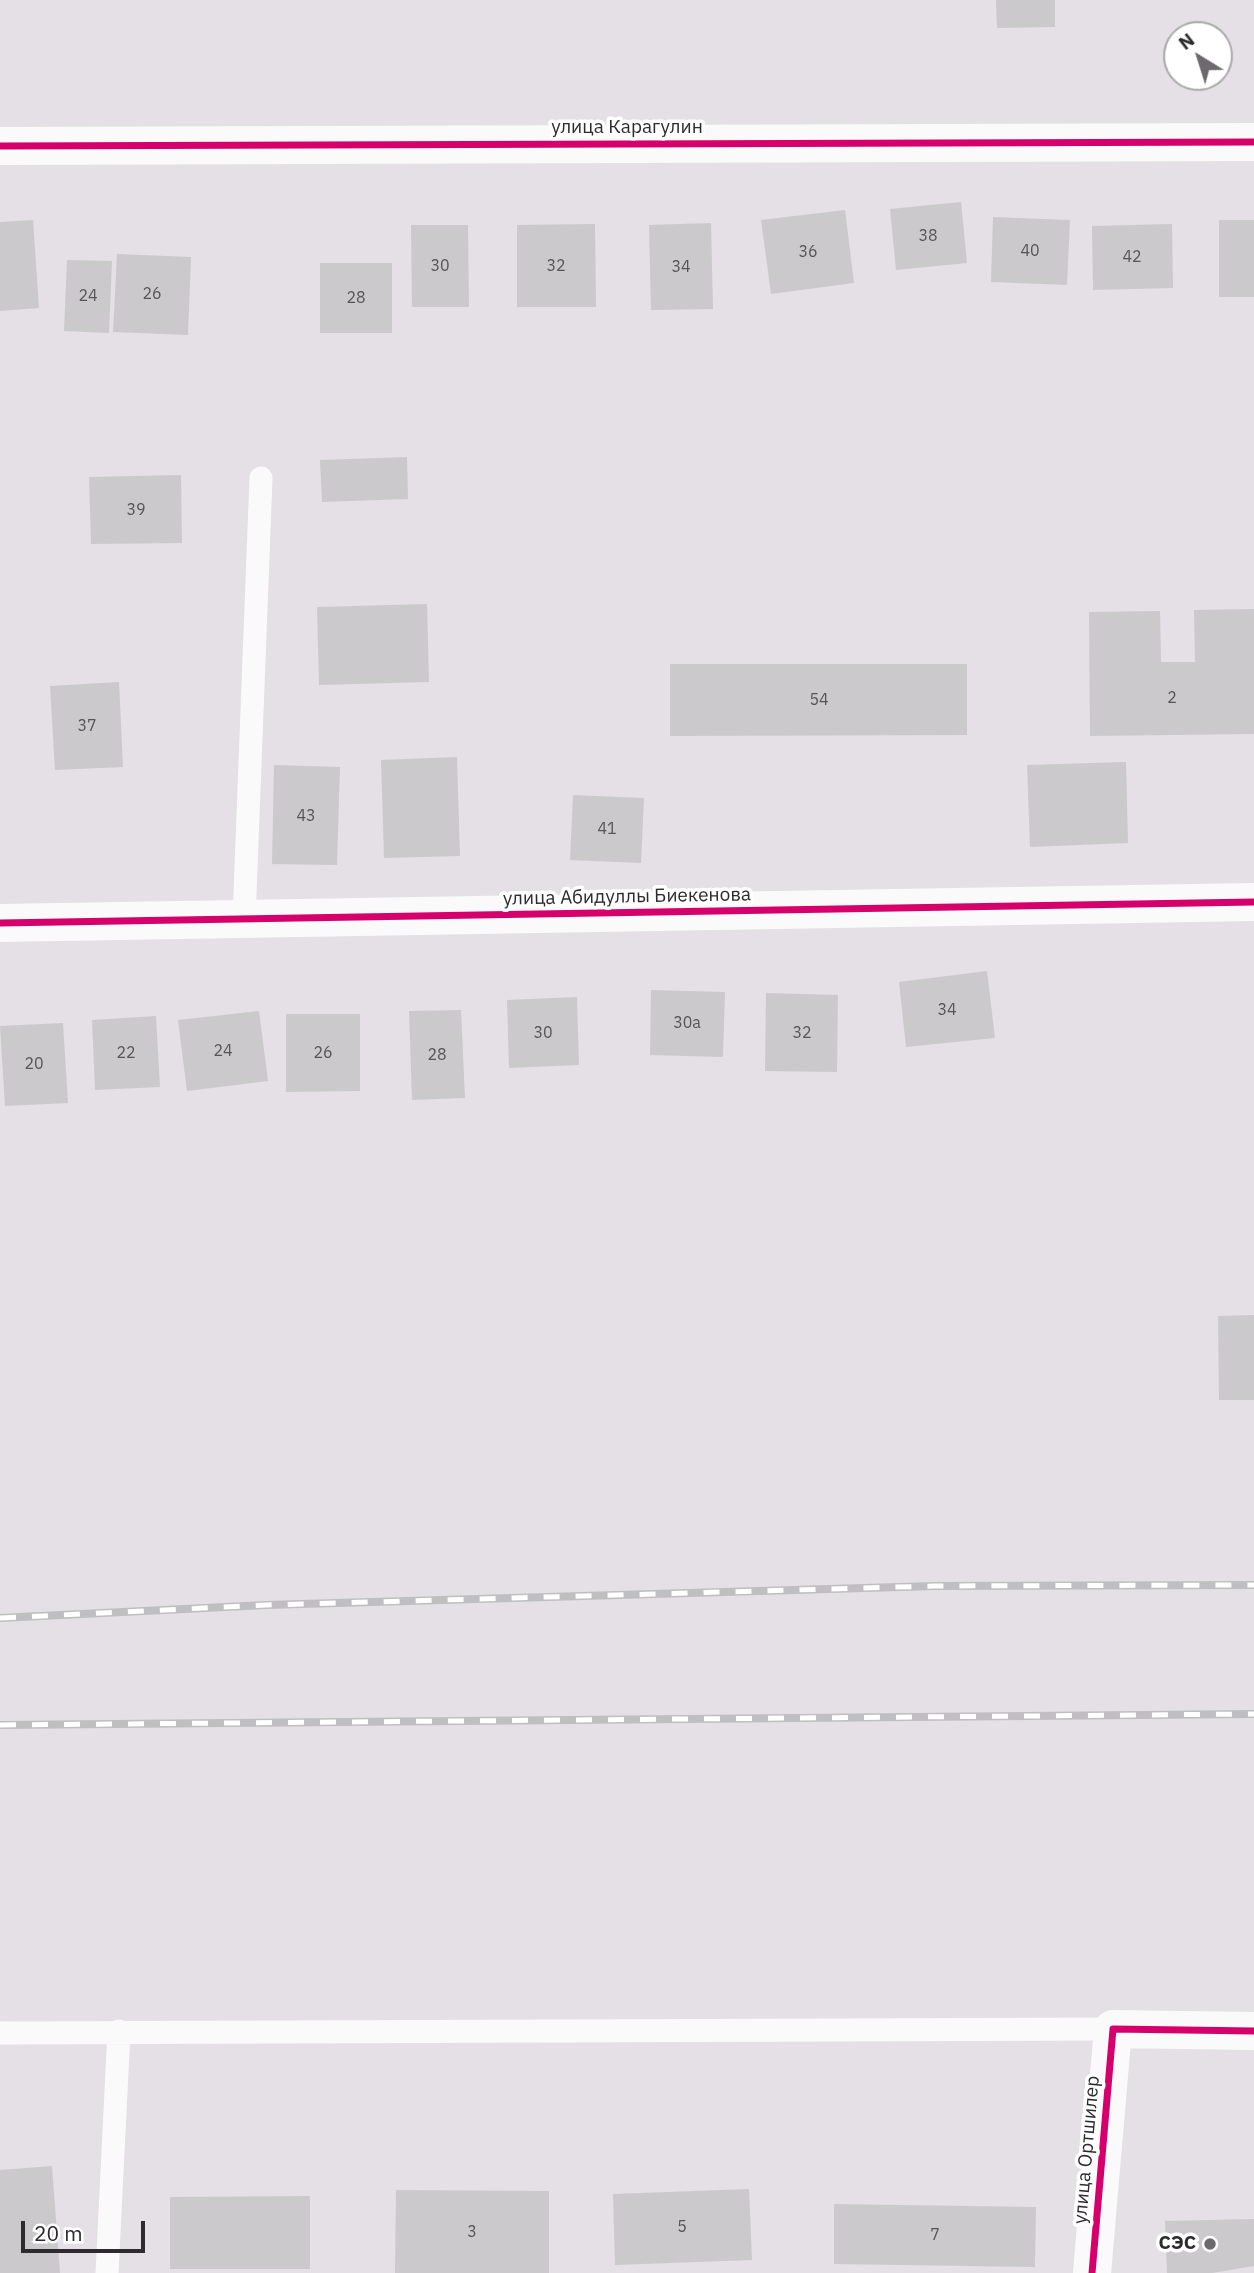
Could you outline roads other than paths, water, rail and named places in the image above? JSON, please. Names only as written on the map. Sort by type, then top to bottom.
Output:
[{"type":"street","name":"улица Карагулин","points":[[0,146],[1254,142]]},
{"type":"street","name":"улица Абидуллы Биекенова","points":[[0,923],[1254,902]]},
{"type":"street","points":[[1113,2029],[1254,2031]]},
{"type":"street","name":"улица Ортшилер","points":[[1093,2273],[1113,2029]]},
{"type":"lane","points":[[244,919],[261,478]]},
{"type":"lane","points":[[0,2033],[1113,2029]]},
{"type":"lane","points":[[107,2273],[118,2031]]},
{"type":"railway","points":[[0,1618],[266,1605],[935,1586],[1254,1585]]},
{"type":"railway","points":[[0,1725],[1254,1714]]},
{"type":"place","name":"СЭС","points":[[1210,2244]]}]
